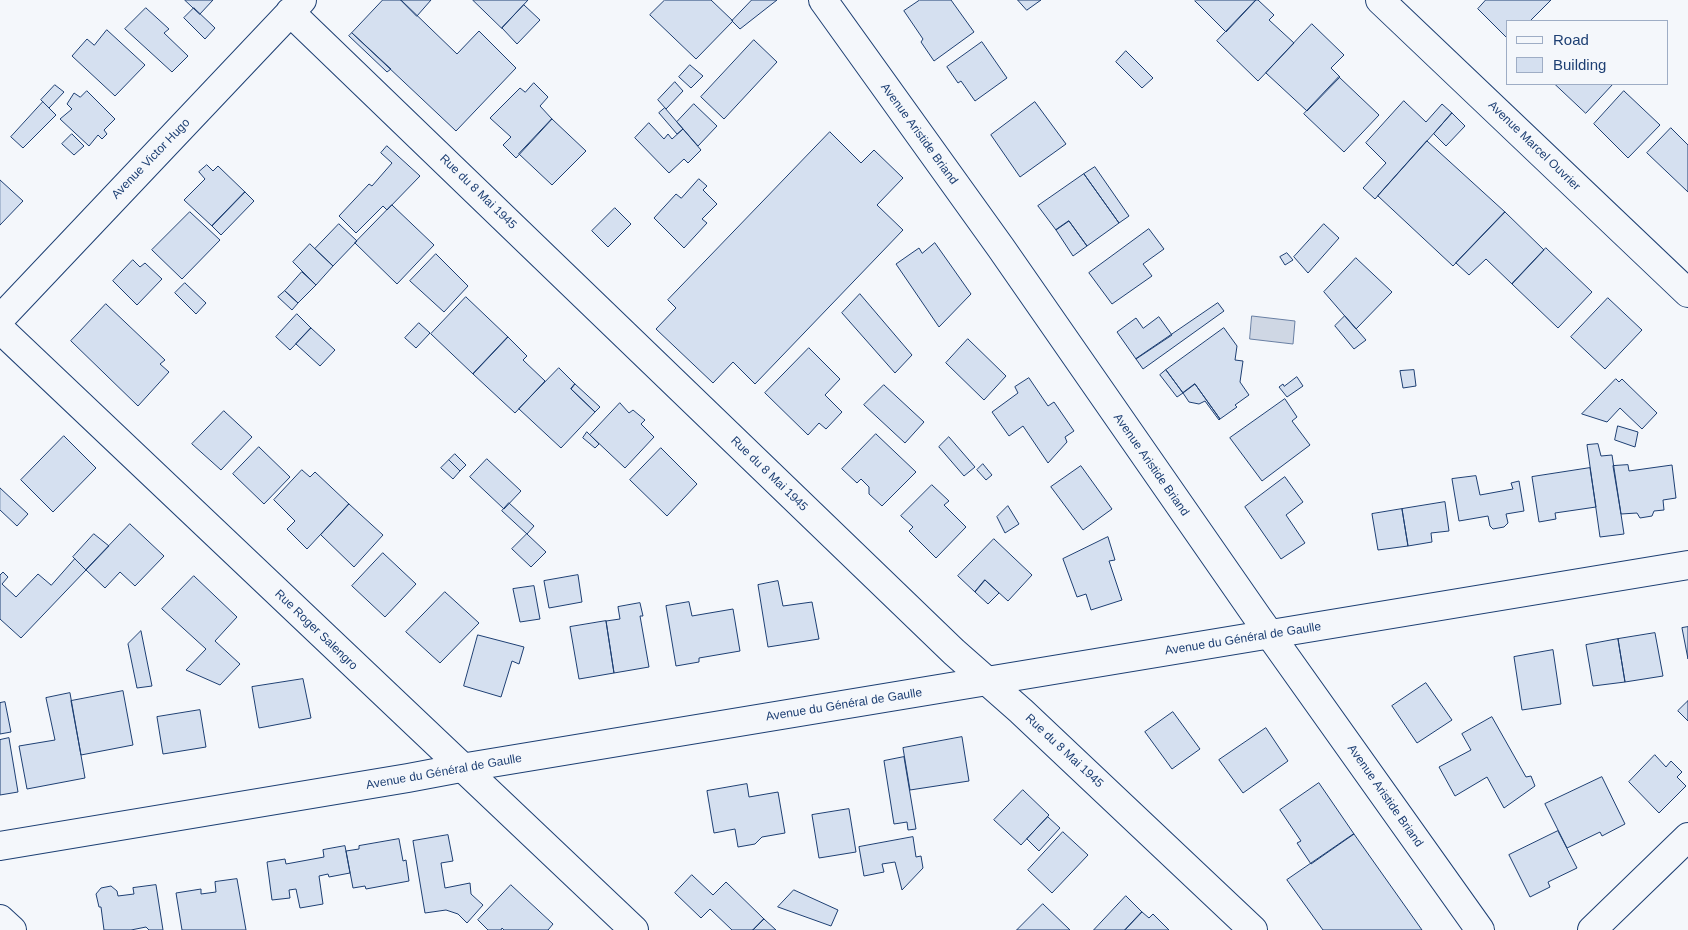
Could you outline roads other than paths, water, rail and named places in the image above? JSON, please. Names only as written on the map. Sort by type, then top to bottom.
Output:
[{"type":"street","name":"Avenue Aristide Briand","points":[[823,0],[1001,248],[1270,634],[1480,930]]},
{"type":"street","name":"Avenue Marcel Ouvrier","points":[[1380,0],[1688,293]]},
{"type":"street","name":"Avenue Victor Hugo","points":[[0,318],[296,6]]},
{"type":"street","name":"Rue du 8 Mai 1945","points":[[296,6],[954,652],[988,681],[1253,930]]},
{"type":"street","name":"Rue Roger Salengro","points":[[0,329],[634,930]]},
{"type":"street","name":"Avenue du Général de Gaulle","points":[[0,846],[1688,565]]},
{"type":"street","points":[[1592,930],[1688,837]]},
{"type":"street","points":[[0,919],[12,930]]}]
